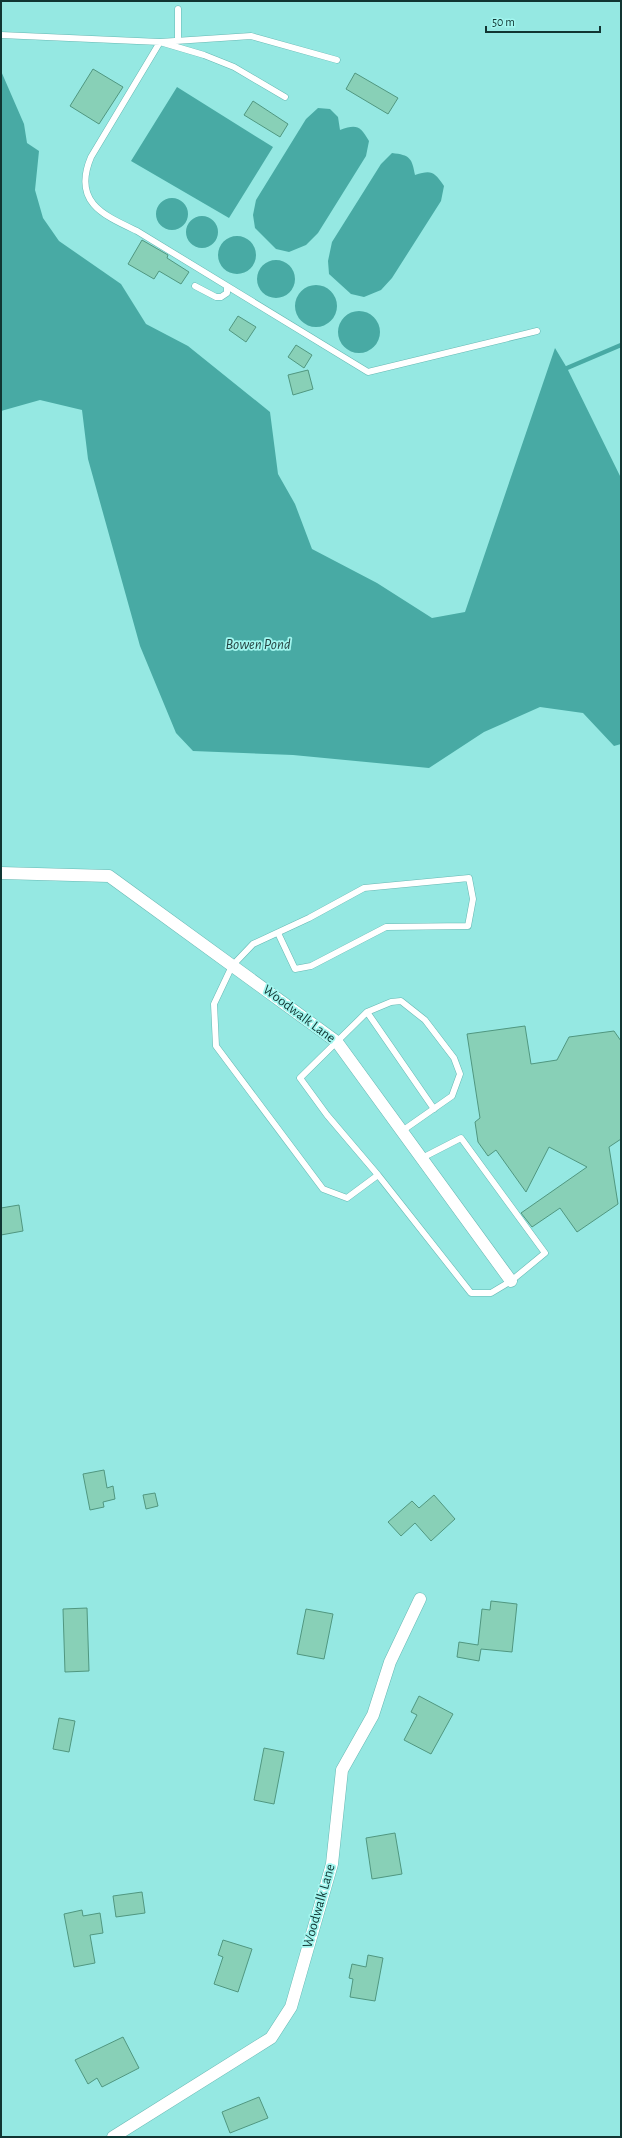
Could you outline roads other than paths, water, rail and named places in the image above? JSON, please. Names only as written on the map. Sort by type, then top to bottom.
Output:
[{"type":"street","name":"Woodwalk Lane","points":[[1,873],[109,876],[338,1042],[511,1281]]},
{"type":"street","name":"Woodwalk Lane","points":[[113,2137],[271,2038],[290,2007],[332,1864],[342,1770],[374,1714],[390,1662],[420,1599]]},
{"type":"lane","points":[[178,9],[178,40]]},
{"type":"lane","points":[[1,35],[160,42],[252,36],[337,60]]},
{"type":"lane","points":[[160,42],[204,55],[234,67],[285,97]]},
{"type":"lane","points":[[160,42],[91,157],[85,171],[85,191],[93,206],[105,216],[138,232],[227,288],[368,372],[537,332]]},
{"type":"lane","points":[[195,286],[216,297],[221,297],[227,293],[227,288]]},
{"type":"lane","points":[[278,933],[295,969],[311,966],[386,927],[468,926],[473,899],[469,878],[364,888],[278,933],[252,944],[232,966],[214,1004],[216,1046],[323,1188],[346,1198],[378,1175]]},
{"type":"lane","points":[[402,1131],[452,1096],[460,1074],[454,1058],[425,1020],[401,1001],[391,1002],[367,1012],[300,1078],[327,1115],[378,1175],[471,1293],[492,1293],[511,1281],[545,1253],[461,1138],[422,1158]]},
{"type":"lane","points":[[367,1012],[434,1109]]},
{"type":"water","name":"Bowen Pond","points":[[1,71],[24,124],[27,143],[39,151],[35,190],[43,218],[59,241],[121,284],[146,324],[188,346],[270,412],[278,474],[295,504],[312,549],[377,583],[432,618],[465,612],[555,348],[567,368],[621,478],[621,744],[614,746],[583,713],[540,707],[484,732],[429,768],[293,755],[193,751],[176,733],[140,646],[88,459],[82,410],[40,400],[1,411]]},
{"type":"water","points":[[177,87],[273,147],[229,218],[131,161]]},
{"type":"water","points":[[318,108],[330,109],[338,117],[340,130],[354,127],[363,132],[369,141],[366,156],[318,233],[306,245],[289,252],[276,249],[255,228],[253,215],[256,200],[306,119]]},
{"type":"water","points":[[392,153],[409,158],[413,165],[415,175],[429,172],[438,177],[444,186],[441,201],[392,278],[381,290],[364,297],[351,294],[329,274],[328,261],[332,242],[381,164]]},
{"type":"water","points":[[172,198],[181,201],[185,205],[188,214],[185,223],[181,227],[172,230],[163,227],[159,223],[156,214],[159,205],[163,201]]},
{"type":"water","points":[[202,216],[211,219],[215,223],[218,232],[215,241],[211,245],[202,248],[193,245],[189,241],[186,232],[189,223],[193,219]]},
{"type":"water","points":[[233,236],[241,236],[251,241],[255,248],[255,262],[251,269],[241,274],[233,274],[223,269],[221,266],[218,259],[218,251],[223,241],[226,239]]},
{"type":"water","points":[[272,260],[280,260],[290,265],[294,272],[294,286],[290,293],[280,298],[272,298],[262,293],[260,290],[257,283],[257,275],[262,265],[265,263]]},
{"type":"water","points":[[316,285],[331,291],[337,306],[331,321],[316,327],[301,321],[295,306],[301,291]]},
{"type":"water","points":[[359,311],[374,317],[380,332],[374,347],[359,353],[344,347],[338,332],[344,317]]},
{"type":"waterway","points":[[567,368],[621,345]]}]
